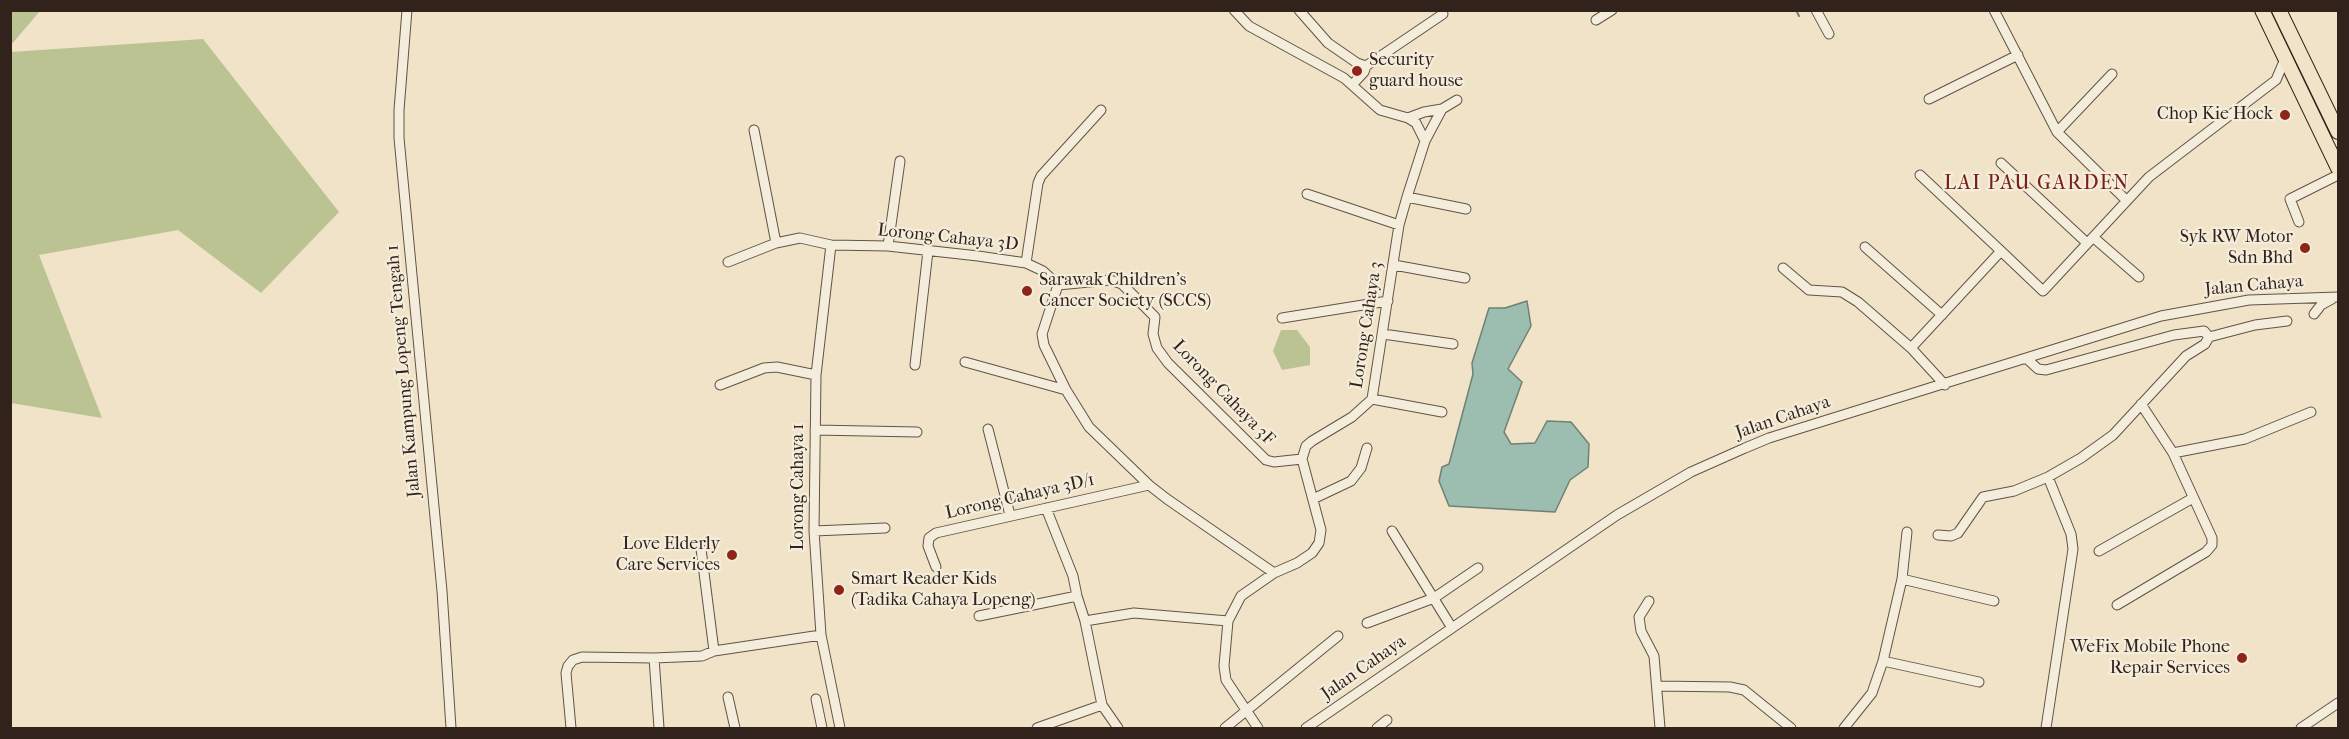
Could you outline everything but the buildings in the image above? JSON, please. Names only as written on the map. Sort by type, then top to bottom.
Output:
[{"type":"highway","points":[[2262,10],[2338,168]]},
{"type":"highway","points":[[2279,10],[2338,132]]},
{"type":"street","name":"Jalan Kampung Lopeng Tengah 1","points":[[407,10],[399,138],[442,591],[451,729]]},
{"type":"street","points":[[1234,10],[1249,26],[1344,78],[1380,110],[1408,118],[1416,123],[1425,141]]},
{"type":"street","points":[[1299,10],[1328,43],[1361,64],[1364,72],[1352,85]]},
{"type":"street","points":[[1596,20],[1612,10]]},
{"type":"street","points":[[1816,10],[1829,34]]},
{"type":"street","points":[[1994,10],[2057,132],[2126,200]]},
{"type":"street","points":[[1344,78],[1361,64],[1443,14]]},
{"type":"street","points":[[1929,99],[2018,55]]},
{"type":"street","points":[[2276,80],[2285,59]]},
{"type":"street","points":[[2057,132],[2112,74]]},
{"type":"street","points":[[1920,175],[2043,291],[2150,177],[2276,80],[2287,77],[2296,80]]},
{"type":"street","points":[[1408,118],[1442,109],[1457,100]]},
{"type":"street","name":"Lorong Cahaya 3","points":[[1302,459],[1306,446],[1352,417],[1372,399],[1399,225],[1425,141],[1442,109]]},
{"type":"street","points":[[1026,263],[1041,176],[1101,110]]},
{"type":"street","points":[[754,130],[776,243]]},
{"type":"street","points":[[888,246],[900,160]]},
{"type":"street","points":[[2001,163],[2090,240],[2139,277]]},
{"type":"street","points":[[2299,222],[2290,199],[2338,175]]},
{"type":"street","points":[[1307,194],[1399,225]]},
{"type":"street","points":[[1407,197],[1466,209]]},
{"type":"street","name":"Lorong Cahaya 3D","points":[[728,262],[776,243],[800,238],[831,245],[888,246],[1026,263],[1042,271],[1058,285]]},
{"type":"street","name":"Lorong Cahaya 1","points":[[831,245],[816,375],[814,531],[820,635],[840,729]]},
{"type":"street","points":[[1865,247],[1942,315]]},
{"type":"street","points":[[915,365],[928,251]]},
{"type":"street","points":[[1911,348],[2001,251]]},
{"type":"street","points":[[1394,265],[1466,278]]},
{"type":"street","points":[[1783,268],[1809,290],[1842,292],[1851,298],[1911,348],[1945,385]]},
{"type":"street","name":"Lorong Cahaya 3F","points":[[1058,285],[1110,280],[1122,284],[1155,317],[1153,334],[1157,348],[1168,363],[1266,460],[1274,462],[1302,459]]},
{"type":"street","points":[[1058,285],[1042,334],[1044,345],[1066,390],[1089,427],[1149,485],[1275,573]]},
{"type":"street","points":[[2314,314],[2321,305],[2338,297]]},
{"type":"street","name":"Jalan Cahaya","points":[[1306,729],[1617,515],[1691,472],[1769,438],[2135,324],[2191,309],[2249,300],[2338,297]]},
{"type":"street","points":[[1282,318],[1388,301]]},
{"type":"street","points":[[1938,535],[1951,536],[1958,533],[1983,497],[2014,491],[2048,477],[2081,458],[2113,435],[2186,356],[2205,344],[2209,337],[2255,325],[2287,321]]},
{"type":"street","points":[[2026,358],[2038,369],[2046,370],[2174,335],[2204,331],[2209,337]]},
{"type":"street","points":[[1383,334],[1453,344]]},
{"type":"street","points":[[965,362],[1066,390]]},
{"type":"street","points":[[720,385],[764,368],[777,367],[816,375]]},
{"type":"street","points":[[1372,399],[1442,412]]},
{"type":"street","points":[[2117,605],[2206,552],[2212,545],[2212,538],[2173,453],[2141,404]]},
{"type":"street","points":[[2173,453],[2245,440],[2311,412]]},
{"type":"street","points":[[988,429],[1010,515]]},
{"type":"street","points":[[815,430],[917,432]]},
{"type":"street","points":[[1313,499],[1351,481],[1361,468],[1366,447]]},
{"type":"street","points":[[1258,729],[1226,680],[1224,666],[1228,621],[1241,596],[1275,573],[1312,553],[1319,543],[1321,530],[1302,459]]},
{"type":"street","points":[[2046,729],[2073,549],[2071,534],[2048,477]]},
{"type":"street","name":"Lorong Cahaya 3D/1","points":[[936,567],[928,546],[929,538],[936,533],[1149,485]]},
{"type":"street","points":[[2099,551],[2193,498]]},
{"type":"street","points":[[1046,508],[1073,576],[1085,621],[1102,705],[1118,729]]},
{"type":"street","points":[[814,531],[885,528]]},
{"type":"street","points":[[1392,531],[1452,628]]},
{"type":"street","points":[[1844,729],[1872,693],[1883,662],[1902,579],[1907,532]]},
{"type":"street","points":[[701,549],[714,651]]},
{"type":"street","points":[[1366,623],[1434,598],[1478,568]]},
{"type":"street","points":[[1902,579],[1994,601]]},
{"type":"street","points":[[979,616],[1077,596]]},
{"type":"street","points":[[1649,602],[1639,617],[1641,631],[1654,656],[1660,729]]},
{"type":"street","points":[[1085,621],[1134,613],[1228,621]]},
{"type":"street","points":[[571,729],[566,673],[573,660],[582,657],[702,656],[714,651],[820,635]]},
{"type":"street","points":[[1225,729],[1338,636]]},
{"type":"street","points":[[654,658],[658,729]]},
{"type":"street","points":[[1883,662],[1979,682]]},
{"type":"street","points":[[1657,686],[1730,687],[1744,690],[1791,729]]},
{"type":"street","points":[[728,697],[735,729]]},
{"type":"street","points":[[816,699],[822,729]]},
{"type":"street","points":[[2301,729],[2338,703]]},
{"type":"street","points":[[1037,729],[1102,705]]},
{"type":"street","points":[[1377,729],[1387,720]]},
{"type":"green space","points":[[10,11],[40,11],[11,45]]},
{"type":"green space","points":[[203,39],[339,212],[261,293],[178,230],[39,255],[102,418],[11,403],[11,52]]},
{"type":"green space","points":[[1281,330],[1297,330],[1310,347],[1310,365],[1282,370],[1273,351]]},
{"type":"shaded area","points":[[1527,301],[1531,326],[1508,369],[1522,382],[1504,432],[1511,444],[1535,443],[1547,421],[1571,422],[1589,444],[1588,467],[1570,480],[1555,512],[1449,506],[1439,481],[1442,467],[1449,464],[1473,374],[1472,363],[1489,308],[1505,308]]},
{"type":"waterway","points":[[1796,10],[1799,16]]},
{"type":"place","name":"Security guard house","points":[[1357,71]]},
{"type":"place","name":"Chop Kie Hock","points":[[2285,115]]},
{"type":"place","name":"Syk RW Motor Sdn Bhd","points":[[2305,248]]},
{"type":"place","name":"Sarawak Children's Cancer Society (SCCS)","points":[[1027,291]]},
{"type":"place","name":"Love Elderly Care Services","points":[[732,555]]},
{"type":"place","name":"Smart Reader Kids (Tadika Cahaya Lopeng)","points":[[839,590]]},
{"type":"place","name":"WeFix Mobile Phone Repair Services","points":[[2242,658]]},
{"type":"district","name":"LAI PAU GARDEN","points":[[2037,184]]}]
